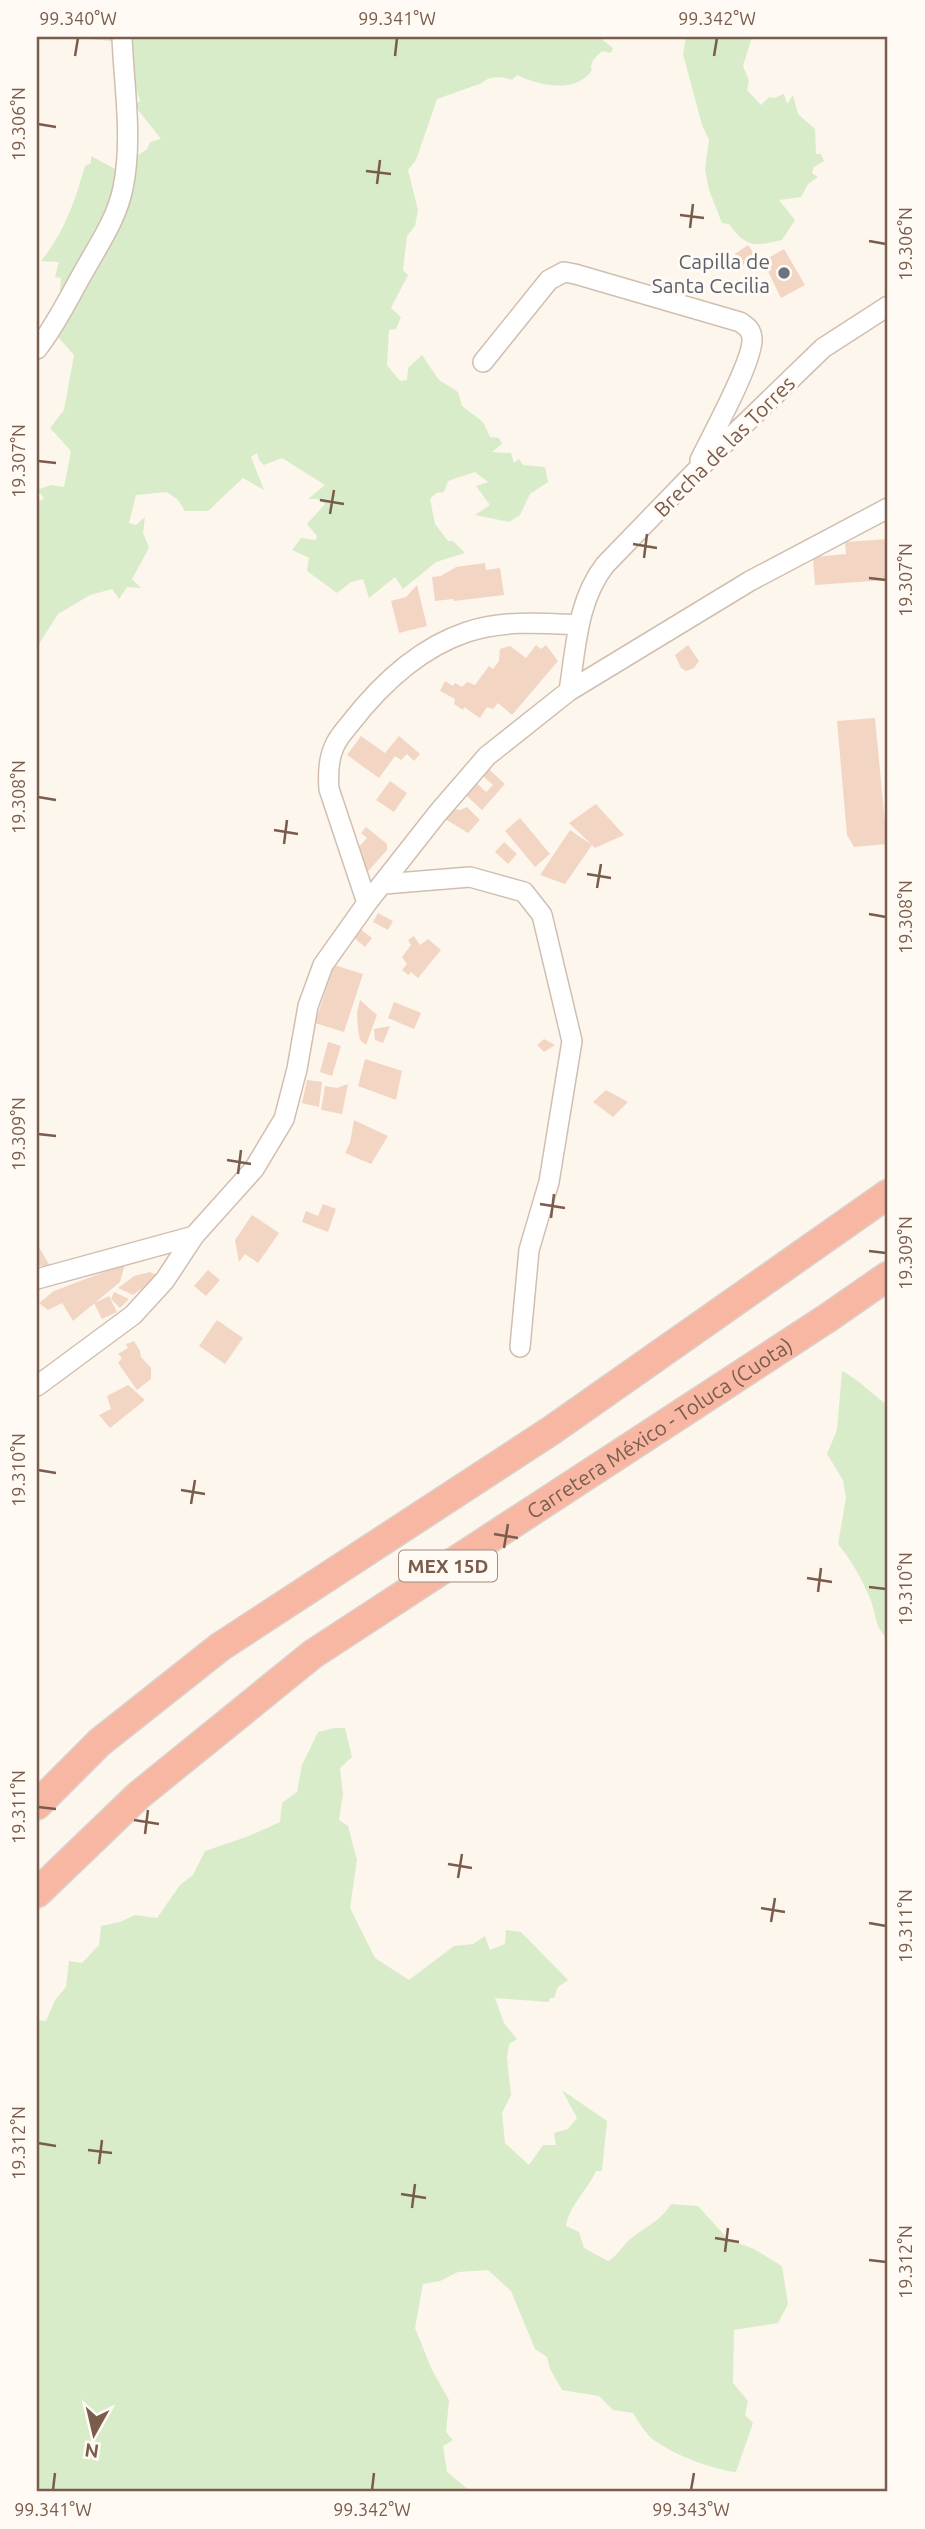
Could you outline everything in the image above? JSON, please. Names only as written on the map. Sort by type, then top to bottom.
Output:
[{"type":"highway","name":"MEX 15D","points":[[37,1804],[100,1742],[220,1647],[552,1430],[888,1194]]},
{"type":"highway","name":"Carretera México - Toluca (Cuota)","points":[[37,1893],[139,1795],[313,1654],[888,1276]]},
{"type":"street","points":[[37,349],[50,332],[105,233],[116,211],[123,187],[128,131],[122,37]]},
{"type":"street","points":[[483,362],[549,280],[564,272],[740,322],[749,328],[752,336],[748,359],[695,472]]},
{"type":"street","name":"Brecha de las Torres","points":[[569,691],[584,601],[594,579],[695,472],[823,348],[888,306]]},
{"type":"street","points":[[37,1386],[133,1315],[166,1280],[194,1236],[254,1169],[284,1119],[297,1069],[308,1006],[323,965],[437,814],[487,756],[569,691],[750,581],[888,508]]},
{"type":"street","points":[[368,903],[329,789],[328,778],[334,745],[356,716],[403,667],[465,633],[522,622],[579,625]]},
{"type":"street","points":[[384,884],[470,877],[524,892],[542,915],[572,1041],[549,1182],[529,1250],[520,1347]]},
{"type":"street","points":[[37,1279],[194,1236]]},
{"type":"green space","points":[[71,37],[599,37],[613,48],[611,53],[602,51],[593,61],[589,74],[573,84],[544,84],[517,75],[512,80],[485,80],[437,99],[416,160],[408,170],[418,210],[415,226],[407,236],[403,270],[408,275],[391,308],[401,317],[396,329],[389,330],[387,365],[400,381],[407,380],[408,368],[422,355],[439,380],[458,392],[462,406],[483,422],[490,437],[499,438],[502,444],[492,452],[511,453],[514,463],[519,459],[523,465],[545,467],[548,482],[530,494],[520,515],[509,522],[475,515],[490,505],[476,486],[488,482],[475,472],[448,481],[444,492],[436,493],[430,499],[435,524],[448,541],[453,541],[465,553],[436,562],[403,589],[395,577],[369,598],[363,579],[351,582],[337,593],[307,571],[309,558],[292,550],[301,538],[316,540],[317,536],[307,524],[325,504],[317,499],[308,499],[325,485],[282,458],[264,465],[257,453],[251,457],[264,490],[243,478],[208,511],[185,511],[178,500],[167,492],[136,495],[129,523],[136,525],[145,517],[143,533],[149,548],[132,579],[141,588],[127,587],[119,599],[112,589],[90,595],[58,614],[37,647],[37,503],[44,498],[37,490],[51,485],[64,487],[71,451],[50,428],[64,410],[74,355],[57,336],[61,278],[55,277],[59,262],[41,261],[62,228],[85,166],[91,163],[91,156],[117,170],[147,149],[150,142],[161,139],[134,105],[140,101],[124,51],[110,41]]},
{"type":"green space","points":[[686,37],[752,37],[743,66],[749,81],[747,90],[761,105],[769,97],[784,94],[787,104],[793,95],[798,114],[815,129],[816,154],[821,154],[824,161],[814,167],[812,173],[818,177],[808,184],[801,197],[779,200],[795,220],[782,240],[752,244],[741,238],[729,224],[722,223],[709,190],[705,169],[709,140],[702,125],[683,54]]},
{"type":"green space","points":[[842,1371],[888,1405],[888,1640],[878,1625],[860,1578],[838,1544],[846,1498],[843,1480],[827,1454],[837,1430]]},
{"type":"green space","points":[[345,1728],[352,1757],[340,1768],[343,1794],[339,1820],[348,1826],[357,1860],[350,1908],[375,1958],[409,1980],[454,1946],[473,1944],[485,1936],[490,1950],[505,1944],[506,1930],[521,1932],[568,1980],[558,1987],[554,1998],[550,1998],[549,2002],[495,1998],[504,2023],[517,2039],[509,2044],[507,2058],[511,2095],[502,2113],[505,2143],[529,2165],[543,2145],[556,2145],[554,2133],[568,2129],[577,2118],[562,2090],[607,2121],[602,2171],[596,2171],[571,2211],[566,2226],[579,2232],[584,2248],[608,2261],[628,2241],[662,2216],[671,2204],[698,2206],[728,2239],[754,2249],[782,2266],[788,2304],[778,2323],[734,2330],[733,2383],[748,2401],[745,2415],[753,2423],[736,2472],[703,2464],[667,2448],[649,2436],[633,2413],[613,2410],[599,2396],[562,2390],[550,2369],[547,2357],[535,2349],[511,2291],[488,2270],[458,2272],[440,2281],[423,2284],[415,2328],[432,2370],[449,2400],[446,2432],[453,2440],[443,2446],[447,2472],[470,2491],[479,2492],[37,2492],[37,2020],[46,2021],[55,2000],[66,1987],[69,1961],[82,1963],[99,1945],[101,1926],[135,1915],[157,1918],[180,1885],[193,1875],[205,1851],[280,1822],[282,1803],[297,1792],[302,1765],[318,1732]]},
{"type":"building","points":[[748,245],[756,256],[743,265],[735,254]]},
{"type":"building","name":"Capilla de Santa Cecilia","points":[[784,249],[805,285],[781,298],[763,261]]},
{"type":"building","points":[[888,539],[888,580],[815,585],[813,557],[846,554],[845,542]]},
{"type":"building","points":[[485,563],[486,570],[500,568],[504,595],[435,601],[432,577],[441,576],[456,567]]},
{"type":"building","points":[[417,585],[427,626],[399,633],[391,601],[406,597]]},
{"type":"building","points":[[536,645],[541,649],[546,645],[558,661],[512,715],[498,703],[493,709],[487,707],[480,718],[454,704],[455,699],[440,691],[445,681],[453,686],[455,683],[462,687],[467,682],[475,685],[489,666],[493,669],[499,661],[500,649],[510,646],[526,658]]},
{"type":"building","points":[[688,645],[699,661],[694,668],[686,671],[681,668],[675,655]]},
{"type":"building","points":[[875,718],[887,844],[854,847],[847,835],[837,721]]},
{"type":"building","points":[[361,736],[385,753],[399,736],[420,754],[414,761],[407,754],[401,760],[395,756],[379,778],[347,755]]},
{"type":"building","points":[[480,761],[505,784],[482,810],[456,786],[467,774],[486,792],[493,785],[474,768]]},
{"type":"building","points":[[390,781],[407,793],[394,812],[376,800]]},
{"type":"building","points":[[596,804],[624,835],[595,848],[569,823]]},
{"type":"building","points":[[467,807],[480,820],[468,833],[442,817],[453,809]]},
{"type":"building","points":[[520,818],[550,854],[535,867],[505,831]]},
{"type":"building","points":[[366,827],[387,844],[387,850],[363,877],[357,849],[367,838],[361,833]]},
{"type":"building","points":[[570,830],[592,845],[565,884],[540,875]]},
{"type":"building","points":[[504,842],[517,854],[508,864],[495,852]]},
{"type":"building","points":[[378,913],[393,921],[388,930],[373,922]]},
{"type":"building","points":[[359,928],[372,938],[365,947],[352,936]]},
{"type":"building","points":[[414,936],[420,945],[428,939],[441,950],[418,978],[411,972],[408,975],[402,970],[407,964],[402,957],[411,945],[408,940]]},
{"type":"building","points":[[334,965],[363,974],[344,1032],[315,1023]]},
{"type":"building","points":[[360,1000],[377,1015],[366,1045],[360,1040],[358,1029],[357,1012]]},
{"type":"building","points":[[394,1002],[421,1013],[414,1029],[388,1018]]},
{"type":"building","points":[[390,1026],[383,1043],[375,1040],[374,1029]]},
{"type":"building","points":[[544,1039],[555,1045],[544,1052],[537,1045]]},
{"type":"building","points":[[328,1042],[341,1046],[332,1076],[320,1072]]},
{"type":"building","points":[[365,1059],[402,1071],[396,1100],[358,1086]]},
{"type":"building","points":[[307,1080],[322,1082],[319,1107],[302,1103]]},
{"type":"building","points":[[348,1084],[342,1114],[321,1110],[325,1086],[337,1088]]},
{"type":"building","points":[[606,1090],[628,1102],[613,1117],[593,1102]]},
{"type":"building","points":[[354,1120],[388,1136],[371,1164],[345,1153],[350,1143]]},
{"type":"building","points":[[323,1204],[336,1209],[328,1232],[302,1222],[306,1211],[318,1216]]},
{"type":"building","points":[[252,1215],[279,1233],[258,1263],[245,1254],[239,1262],[235,1240]]},
{"type":"building","points":[[37,1244],[50,1266],[37,1266]]},
{"type":"building","points":[[125,1264],[120,1282],[73,1321],[62,1303],[48,1310],[39,1303],[54,1291]]},
{"type":"building","points":[[208,1270],[220,1280],[206,1296],[194,1286]]},
{"type":"building","points":[[150,1272],[159,1276],[133,1295],[118,1288],[134,1276]]},
{"type":"building","points":[[114,1292],[129,1299],[120,1308],[111,1299]]},
{"type":"building","points":[[109,1296],[117,1312],[102,1319],[94,1303]]},
{"type":"building","points":[[217,1320],[243,1338],[225,1364],[199,1346]]},
{"type":"building","points":[[134,1341],[141,1357],[151,1368],[151,1379],[137,1390],[118,1363],[122,1358],[118,1354],[128,1348],[126,1344]]},
{"type":"building","points":[[128,1385],[145,1400],[110,1428],[99,1415],[111,1409],[107,1396]]},
{"type":"place","name":"Capilla de Santa Cecilia","points":[[784,273]]}]
